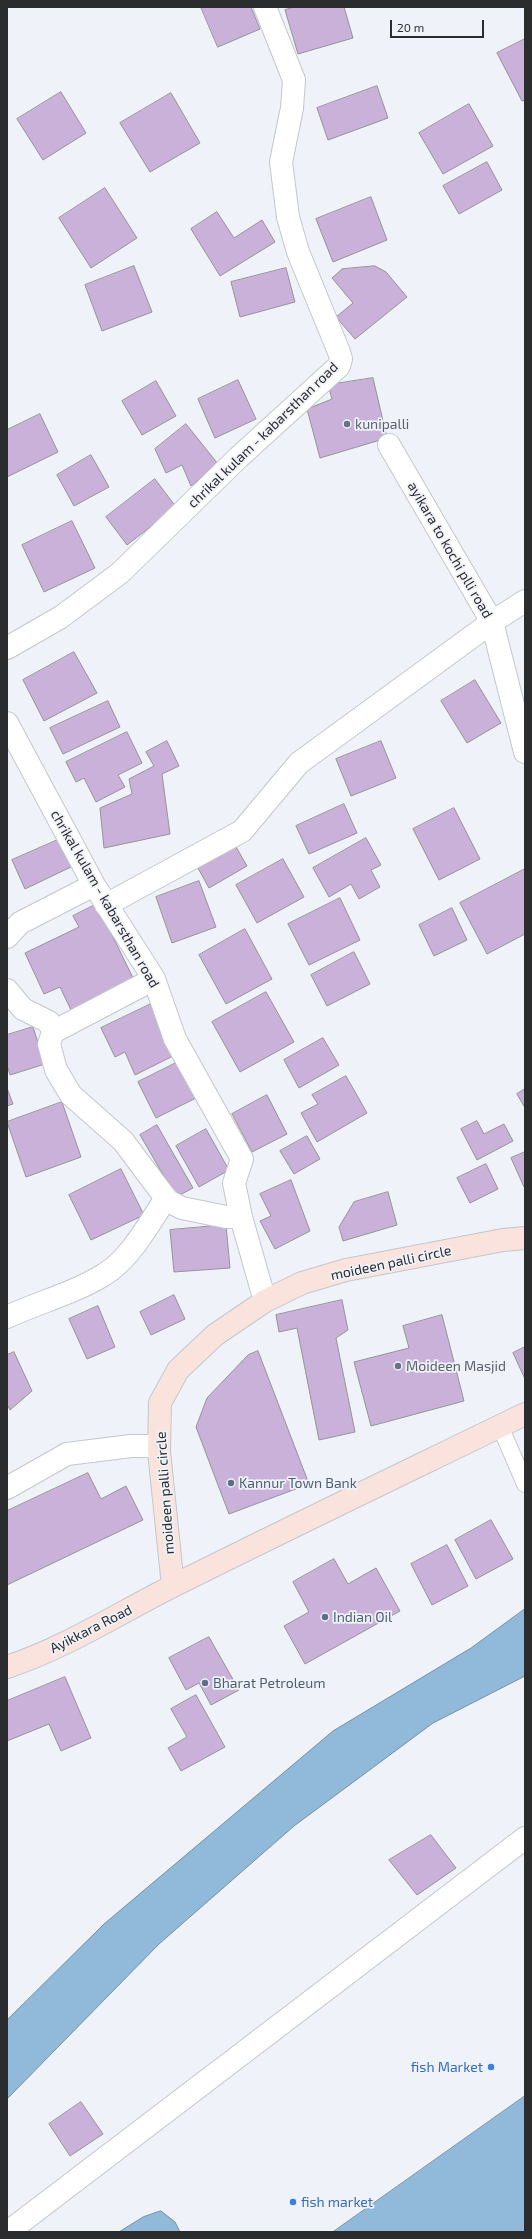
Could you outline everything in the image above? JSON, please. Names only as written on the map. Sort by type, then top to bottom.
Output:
[{"type":"main road","name":"moideen palli circle","points":[[173,1586],[159,1446],[160,1403],[178,1370],[215,1336],[265,1301],[302,1283],[346,1270],[503,1240],[525,1238]]},
{"type":"main road","points":[[173,1586],[525,1414]]},
{"type":"main road","name":"Ayikkara Road","points":[[7,1667],[27,1660],[89,1632],[173,1586]]},
{"type":"street","name":"chrikal kulam - kabarsthan road","points":[[7,648],[61,617],[120,572],[239,457],[339,366],[341,359],[339,352],[298,252],[288,217],[281,162],[292,108],[294,80],[265,7]]},
{"type":"street","name":"ayikara to kochi plli road","points":[[389,445],[492,622],[525,752]]},
{"type":"street","points":[[106,904],[242,831],[299,763],[492,622],[525,601]]},
{"type":"street","name":"chrikal kulam - kabarsthan road","points":[[7,723],[94,885],[154,979],[175,1038],[242,1159],[234,1183],[241,1217],[265,1301]]},
{"type":"street","points":[[7,937],[20,923],[94,885]]},
{"type":"street","points":[[53,1032],[154,979]]},
{"type":"street","points":[[7,990],[23,1009],[49,1022],[53,1032],[49,1044],[56,1070],[71,1095],[123,1140],[166,1198],[182,1208],[226,1217],[241,1217]]},
{"type":"street","points":[[7,1317],[72,1291],[106,1274],[127,1253],[166,1198]]},
{"type":"street","points":[[7,1488],[67,1454],[131,1446],[159,1446]]},
{"type":"street","points":[[8,2232],[525,1838]]},
{"type":"lane","points":[[500,1426],[525,1484]]},
{"type":"water","points":[[525,1609],[525,1676],[433,1723],[294,1826],[159,1944],[7,2099],[7,2020],[104,1924],[333,1731],[471,1648]]},
{"type":"water","points":[[525,2096],[525,2232],[333,2232]]},
{"type":"water","points":[[161,2211],[175,2222],[180,2232],[119,2232],[143,2217]]},
{"type":"building","points":[[201,7],[251,7],[260,29],[218,47]]},
{"type":"building","points":[[295,7],[344,7],[353,38],[298,54],[285,10]]},
{"type":"building","points":[[525,39],[525,100],[522,101],[497,53]]},
{"type":"building","points":[[377,86],[388,118],[328,140],[317,108]]},
{"type":"building","points":[[61,92],[86,133],[43,160],[17,119]]},
{"type":"building","points":[[171,93],[200,143],[150,172],[120,123]]},
{"type":"building","points":[[469,104],[493,146],[443,174],[419,133]]},
{"type":"building","points":[[487,162],[502,190],[459,214],[443,186]]},
{"type":"building","points":[[105,188],[137,238],[91,268],[59,218]]},
{"type":"building","points":[[371,197],[387,240],[333,262],[316,219]]},
{"type":"building","points":[[217,212],[234,238],[262,220],[275,242],[220,276],[191,229]]},
{"type":"building","points":[[134,266],[152,312],[102,331],[85,285]]},
{"type":"building","points":[[375,266],[386,272],[407,297],[355,339],[336,317],[353,303],[332,278],[342,269]]},
{"type":"building","points":[[286,268],[295,302],[240,317],[231,282]]},
{"type":"building","name":"kunipalli","points":[[373,378],[387,438],[320,458],[307,409],[332,399],[328,385]]},
{"type":"building","points":[[238,380],[256,419],[215,438],[198,399]]},
{"type":"building","points":[[156,381],[176,416],[142,435],[122,401]]},
{"type":"building","points":[[40,414],[58,452],[7,477],[7,430]]},
{"type":"building","points":[[186,424],[218,464],[191,486],[182,465],[166,473],[155,449]]},
{"type":"building","points":[[91,455],[109,487],[74,506],[57,475]]},
{"type":"building","points":[[155,479],[176,507],[127,545],[106,517]]},
{"type":"building","points":[[72,521],[95,568],[44,592],[22,545]]},
{"type":"building","points":[[74,652],[97,693],[44,721],[23,680]]},
{"type":"building","points":[[475,680],[501,723],[467,743],[441,701]]},
{"type":"building","points":[[108,701],[120,727],[63,754],[50,728]]},
{"type":"building","points":[[127,732],[142,763],[118,775],[125,787],[96,802],[84,778],[76,782],[66,762]]},
{"type":"building","points":[[167,741],[179,766],[162,774],[170,834],[104,848],[100,808],[132,794],[129,779],[154,766],[146,752]]},
{"type":"building","points":[[381,741],[396,778],[351,796],[336,759]]},
{"type":"building","points":[[344,804],[357,833],[309,854],[296,826]]},
{"type":"building","points":[[454,808],[480,859],[439,880],[413,829]]},
{"type":"building","points":[[366,838],[381,865],[371,870],[380,887],[359,899],[351,884],[329,897],[313,868]]},
{"type":"building","points":[[60,839],[73,866],[25,889],[12,860]]},
{"type":"building","points":[[232,840],[247,866],[209,888],[194,861]]},
{"type":"building","points":[[283,859],[304,897],[257,923],[236,885]]},
{"type":"building","points":[[525,869],[525,934],[487,954],[460,903]]},
{"type":"building","points":[[199,881],[216,927],[172,943],[156,897]]},
{"type":"building","points":[[340,898],[360,940],[309,965],[288,924]]},
{"type":"building","points":[[97,904],[134,980],[71,1010],[60,987],[44,994],[25,953],[79,927],[73,916]]},
{"type":"building","points":[[452,908],[467,940],[434,956],[419,925]]},
{"type":"building","points":[[245,929],[272,979],[226,1004],[199,955]]},
{"type":"building","points":[[354,952],[370,984],[327,1006],[311,975]]},
{"type":"building","points":[[266,992],[294,1042],[240,1072],[212,1022]]},
{"type":"building","points":[[153,1003],[177,1054],[135,1075],[125,1052],[115,1057],[101,1028]]},
{"type":"building","points":[[33,1027],[45,1064],[10,1075],[7,1065],[7,1035]]},
{"type":"building","points":[[323,1038],[339,1065],[299,1088],[284,1060]]},
{"type":"building","points":[[178,1062],[196,1098],[156,1118],[138,1082]]},
{"type":"building","points":[[346,1076],[367,1113],[317,1142],[301,1113],[318,1104],[312,1095]]},
{"type":"building","points":[[7,1088],[13,1104],[7,1106]]},
{"type":"building","points":[[525,1089],[525,1108],[517,1094]]},
{"type":"building","points":[[267,1095],[287,1134],[252,1152],[232,1114]]},
{"type":"building","points":[[62,1102],[81,1157],[26,1177],[7,1122]]},
{"type":"building","points":[[477,1121],[484,1134],[504,1124],[513,1141],[477,1160],[461,1129]]},
{"type":"building","points":[[157,1125],[193,1188],[176,1197],[140,1135]]},
{"type":"building","points":[[206,1129],[229,1170],[199,1187],[176,1146]]},
{"type":"building","points":[[307,1136],[320,1159],[294,1174],[280,1151]]},
{"type":"building","points":[[525,1152],[525,1187],[524,1187],[511,1158]]},
{"type":"building","points":[[486,1164],[498,1189],[470,1203],[457,1178]]},
{"type":"building","points":[[121,1169],[144,1215],[91,1240],[69,1195]]},
{"type":"building","points":[[291,1180],[310,1231],[275,1249],[260,1221],[271,1216],[260,1194]]},
{"type":"building","points":[[388,1192],[397,1225],[343,1241],[339,1227],[354,1202]]},
{"type":"building","points":[[226,1225],[230,1268],[174,1272],[170,1230]]},
{"type":"building","points":[[174,1295],[185,1319],[151,1335],[140,1312]]},
{"type":"building","points":[[342,1300],[348,1330],[336,1338],[355,1432],[319,1440],[297,1328],[279,1332],[276,1315]]},
{"type":"building","points":[[98,1306],[115,1347],[87,1359],[69,1319]]},
{"type":"building","points":[[442,1315],[464,1401],[371,1426],[354,1362],[409,1348],[403,1326]]},
{"type":"building","points":[[525,1347],[525,1379],[513,1353]]},
{"type":"building","points":[[258,1351],[309,1484],[229,1514],[196,1427],[207,1398],[248,1355]]},
{"type":"building","points":[[14,1352],[32,1391],[10,1410],[7,1404],[7,1355]]},
{"type":"building","points":[[88,1473],[101,1499],[126,1486],[143,1520],[7,1585],[7,1511]]},
{"type":"building","points":[[491,1520],[513,1559],[476,1579],[455,1540]]},
{"type":"building","points":[[447,1545],[468,1586],[432,1605],[411,1564]]},
{"type":"building","points":[[334,1559],[348,1584],[376,1568],[400,1611],[305,1664],[284,1626],[309,1612],[293,1582]]},
{"type":"building","points":[[209,1637],[239,1690],[211,1705],[199,1683],[186,1690],[169,1658]]},
{"type":"building","points":[[65,1677],[91,1738],[61,1751],[49,1724],[7,1741],[7,1701]]},
{"type":"building","points":[[196,1695],[225,1747],[181,1771],[168,1748],[187,1737],[171,1709]]},
{"type":"building","points":[[431,1835],[456,1868],[417,1895],[389,1860]]},
{"type":"building","points":[[81,2102],[103,2134],[70,2156],[49,2124]]},
{"type":"place","name":"kunipalli","points":[[347,424]]},
{"type":"place","name":"Moideen Masjid","points":[[398,1366]]},
{"type":"place","name":"Kannur Town Bank","points":[[231,1483]]},
{"type":"place","name":"Indian Oil","points":[[325,1617]]},
{"type":"place","name":"Bharat Petroleum","points":[[205,1683]]},
{"type":"place","name":"fish Market","points":[[491,2067]]},
{"type":"place","name":"fish market","points":[[293,2202]]}]
